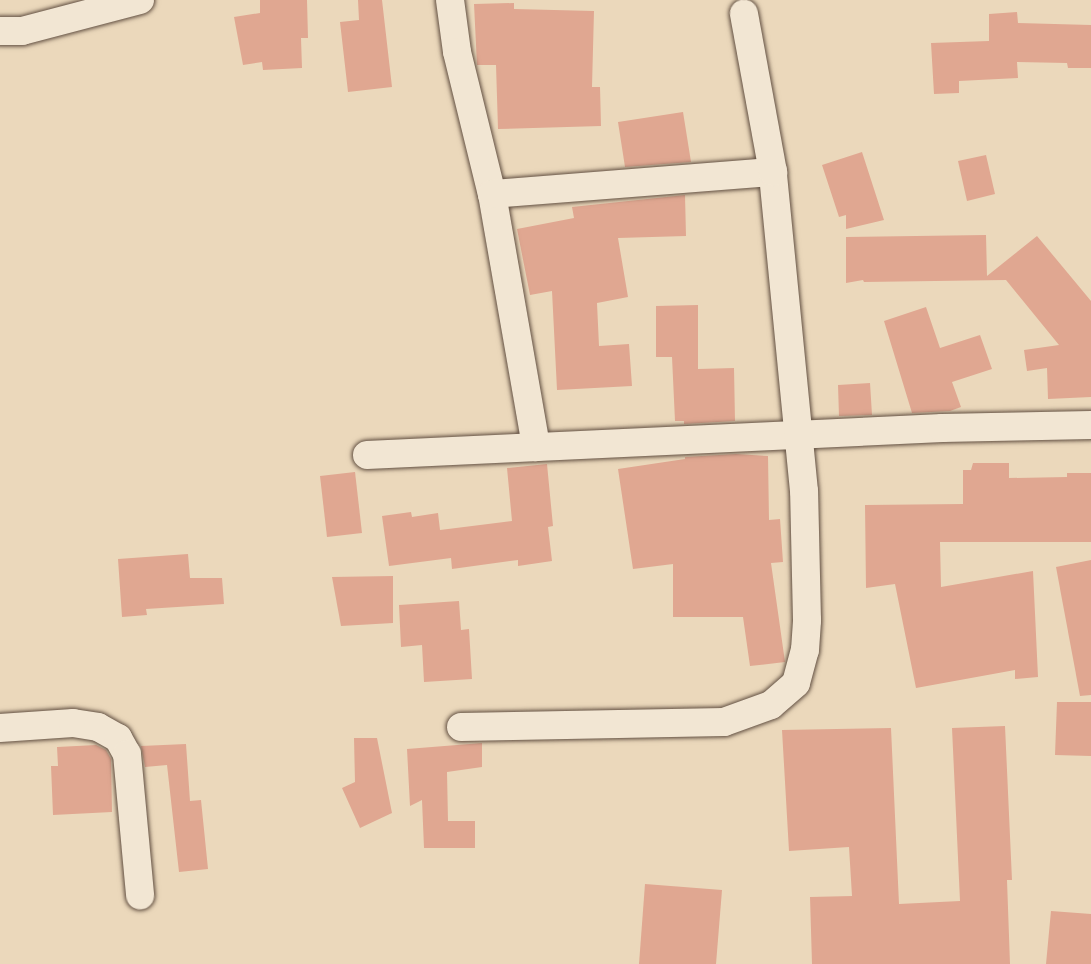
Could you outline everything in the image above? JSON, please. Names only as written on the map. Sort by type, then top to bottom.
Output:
[{"type":"street","points":[[0,31],[22,31],[140,0]]},
{"type":"street","points":[[450,0],[457,52],[492,194],[536,447]]},
{"type":"street","points":[[461,728],[724,722],[771,705],[796,683],[806,650],[806,558],[799,434],[773,172],[744,14]]},
{"type":"street","points":[[492,194],[773,172]]},
{"type":"street","points":[[367,455],[799,434],[1091,425]]},
{"type":"street","points":[[0,728],[73,723],[98,727],[118,738],[127,754],[140,895]]},
{"type":"building","points":[[260,0],[307,0],[308,38],[301,38],[302,68],[263,70],[262,62],[243,65],[234,17],[260,13]]},
{"type":"building","points":[[358,0],[382,0],[392,87],[348,92],[340,22],[359,20]]},
{"type":"building","points":[[514,3],[514,9],[594,11],[592,87],[600,87],[601,126],[498,129],[496,65],[477,65],[474,4]]},
{"type":"building","points":[[1017,12],[1018,23],[1091,25],[1091,68],[1068,68],[1067,63],[1017,62],[1018,78],[959,81],[959,93],[934,94],[931,43],[989,41],[989,14]]},
{"type":"building","points":[[683,112],[691,162],[625,167],[618,122]]},
{"type":"building","points":[[862,152],[884,220],[846,229],[846,215],[839,217],[822,165]]},
{"type":"building","points":[[986,155],[995,194],[967,201],[958,161]]},
{"type":"building","points":[[685,195],[686,236],[618,238],[628,297],[597,303],[599,346],[629,344],[632,386],[557,390],[552,291],[530,295],[517,229],[574,218],[572,207]]},
{"type":"building","points":[[986,235],[987,276],[1037,236],[1091,301],[1091,397],[1048,399],[1047,368],[1027,371],[1024,350],[1059,345],[1006,280],[864,282],[863,280],[846,283],[846,237]]},
{"type":"building","points":[[698,305],[698,369],[734,368],[735,421],[684,424],[684,421],[675,421],[672,357],[656,357],[656,306]]},
{"type":"building","points":[[926,307],[940,348],[980,335],[992,369],[952,382],[961,407],[950,411],[912,413],[884,321]]},
{"type":"building","points":[[870,383],[872,415],[839,416],[838,385]]},
{"type":"building","points":[[736,454],[768,456],[769,520],[780,519],[783,562],[771,563],[785,662],[750,666],[743,617],[673,617],[673,564],[633,569],[618,469],[685,459],[685,457]]},
{"type":"building","points":[[973,463],[1009,463],[1009,478],[1067,477],[1067,473],[1091,473],[1091,542],[940,542],[941,587],[1033,571],[1038,677],[1015,679],[1015,670],[916,688],[895,584],[866,588],[865,505],[963,504],[963,470],[971,470]]},
{"type":"building","points":[[547,464],[553,526],[548,527],[552,561],[518,566],[518,560],[452,569],[451,558],[389,566],[382,516],[411,512],[412,517],[438,513],[440,530],[512,521],[507,468]]},
{"type":"building","points":[[355,472],[362,533],[327,537],[320,476]]},
{"type":"building","points":[[188,554],[190,578],[222,578],[224,604],[146,609],[147,615],[122,617],[118,559]]},
{"type":"building","points":[[1091,560],[1091,695],[1080,696],[1056,567]]},
{"type":"building","points":[[393,576],[393,623],[341,626],[332,577]]},
{"type":"building","points":[[459,601],[461,630],[469,629],[472,679],[424,682],[422,645],[401,647],[399,605]]},
{"type":"building","points":[[1057,702],[1091,702],[1091,756],[1055,755]]},
{"type":"building","points":[[1005,726],[1012,880],[1007,880],[1010,964],[812,964],[810,897],[852,896],[849,847],[789,851],[782,730],[891,728],[899,904],[960,901],[952,728]]},
{"type":"building","points":[[354,738],[377,738],[392,813],[360,828],[342,788],[355,782]]},
{"type":"building","points":[[482,743],[482,767],[447,772],[448,821],[475,821],[475,848],[424,848],[422,800],[410,806],[407,749]]},
{"type":"building","points":[[186,744],[190,801],[201,800],[208,869],[179,872],[167,765],[145,767],[141,746]]},
{"type":"building","points":[[96,745],[106,750],[111,759],[112,812],[53,815],[51,766],[58,766],[57,747]]},
{"type":"building","points":[[645,884],[722,890],[716,964],[639,964]]},
{"type":"building","points":[[1051,911],[1091,914],[1091,964],[1046,964]]}]
